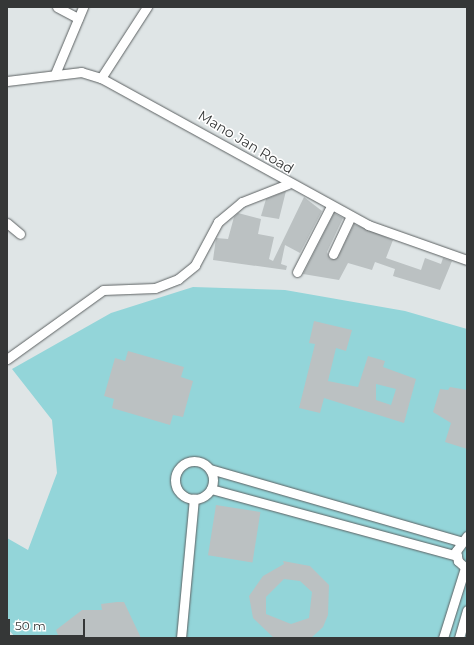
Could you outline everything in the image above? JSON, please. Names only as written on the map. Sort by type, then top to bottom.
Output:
[{"type":"street","points":[[57,7],[78,18]]},
{"type":"street","points":[[55,74],[83,7]]},
{"type":"street","points":[[101,78],[147,7]]},
{"type":"street","name":"Mano Jan Road","points":[[7,81],[81,72],[101,78],[234,149],[288,184],[351,216],[467,260]]},
{"type":"street","points":[[8,356],[103,290],[155,288],[178,279],[195,265],[218,222],[242,202],[288,184]]},
{"type":"street","points":[[297,272],[331,206]]},
{"type":"street","points":[[333,254],[351,216]]},
{"type":"street","points":[[7,223],[20,234]]},
{"type":"street","points":[[194,499],[178,489],[178,470],[194,461],[210,469],[464,538],[457,556]]},
{"type":"street","points":[[210,469],[211,489]]},
{"type":"street","points":[[194,499],[211,489],[457,556],[466,568],[442,638]]},
{"type":"street","points":[[181,638],[194,499]]},
{"type":"street","points":[[459,638],[467,610]]},
{"type":"shaded area","points":[[193,287],[285,290],[405,311],[467,329],[467,638],[16,638],[7,628],[7,538],[28,550],[57,473],[52,420],[12,369],[111,313]]},
{"type":"building","points":[[286,191],[279,219],[261,216],[266,199]]},
{"type":"building","points":[[304,197],[322,211],[300,253],[285,245],[281,264],[287,266],[286,270],[213,260],[216,238],[228,239],[234,217],[238,213],[261,219],[258,234],[274,237],[269,259],[273,261]]},
{"type":"building","points":[[334,213],[343,218],[327,252],[330,259],[338,257],[354,224],[393,240],[386,258],[421,270],[425,258],[441,264],[443,258],[452,261],[440,290],[393,276],[395,269],[375,262],[372,270],[348,263],[339,280],[303,274]]},
{"type":"building","points":[[314,321],[352,330],[346,351],[336,348],[328,381],[358,387],[368,356],[385,361],[383,367],[416,379],[404,423],[324,398],[320,413],[299,408],[315,344],[309,343]],"holes":[[[376,384],[396,389],[391,405],[376,400]]]},
{"type":"building","points":[[128,351],[184,367],[181,377],[193,381],[183,417],[173,415],[170,425],[112,408],[114,399],[104,396],[115,358],[125,361]]},
{"type":"building","points":[[450,387],[467,390],[467,449],[445,442],[451,423],[433,412],[440,389],[448,390]]},
{"type":"building","points":[[216,505],[260,512],[252,562],[208,555]]},
{"type":"building","points":[[283,561],[310,566],[329,585],[328,615],[323,627],[311,638],[274,638],[253,618],[249,596],[263,576],[284,564]],"holes":[[[284,579],[300,581],[312,592],[309,618],[291,624],[266,614],[266,597]]]},
{"type":"building","points":[[124,602],[141,638],[59,638],[56,630],[82,610],[102,610],[101,604]]}]
